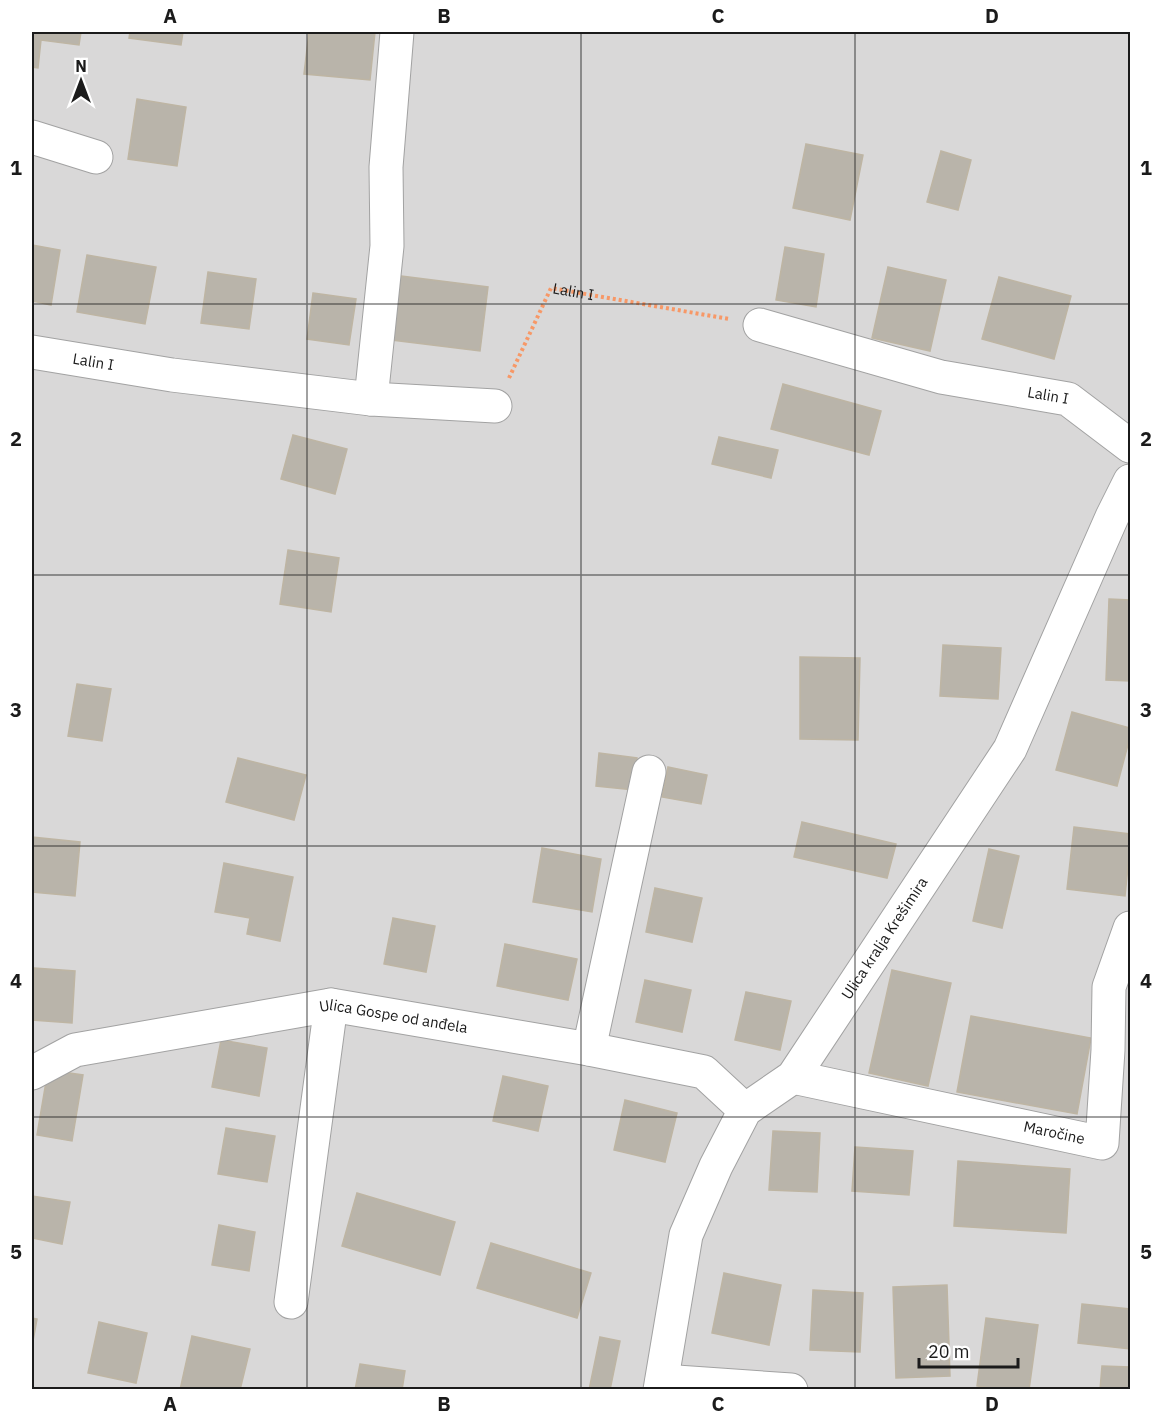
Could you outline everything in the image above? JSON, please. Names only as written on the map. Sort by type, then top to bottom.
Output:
[{"type":"street","points":[[371,399],[387,246],[386,167],[397,32]]},
{"type":"street","points":[[32,137],[96,158]]},
{"type":"street","name":"Lalin I","points":[[760,325],[941,377],[1068,399],[1131,446]]},
{"type":"street","name":"Lalin I","points":[[32,352],[172,375],[371,399],[495,406]]},
{"type":"street","name":"Ulica kralja Krešimira","points":[[661,1385],[686,1234],[716,1166],[746,1110],[793,1077],[1010,749],[1121,525],[1131,481]]},
{"type":"street","points":[[589,1049],[649,772]]},
{"type":"street","name":"Maročine","points":[[793,1077],[1102,1143],[1108,1050],[1109,987],[1131,928]]},
{"type":"street","points":[[291,1302],[331,1005]]},
{"type":"street","name":"Ulica Gospe od anđela","points":[[32,1073],[75,1050],[331,1005],[589,1049],[704,1072],[746,1110]]},
{"type":"street","points":[[661,1385],[791,1389]]},
{"type":"path","name":"Lalin I","points":[[495,406],[551,288],[760,325]]},
{"type":"shaded area","points":[[32,32],[1130,32],[1130,1389],[32,1389]]},
{"type":"building","points":[[32,32],[81,32],[79,45],[41,40],[38,68],[32,67]]},
{"type":"building","points":[[130,32],[183,32],[181,45],[129,38]]},
{"type":"building","points":[[309,32],[375,32],[370,80],[304,74]]},
{"type":"building","points":[[137,99],[186,107],[177,166],[128,159]]},
{"type":"building","points":[[806,144],[863,155],[850,220],[793,208]]},
{"type":"building","points":[[941,151],[971,160],[958,210],[927,202]]},
{"type":"building","points":[[32,245],[60,250],[51,305],[32,301]]},
{"type":"building","points":[[785,247],[824,254],[816,307],[776,300]]},
{"type":"building","points":[[87,255],[156,267],[145,324],[77,312]]},
{"type":"building","points":[[888,267],[946,280],[930,351],[872,338]]},
{"type":"building","points":[[208,272],[256,279],[249,329],[201,323]]},
{"type":"building","points":[[401,276],[488,287],[480,351],[392,340]]},
{"type":"building","points":[[999,277],[1071,296],[1054,359],[982,339]]},
{"type":"building","points":[[313,293],[356,299],[349,345],[307,339]]},
{"type":"building","points":[[783,384],[881,411],[869,455],[771,429]]},
{"type":"building","points":[[293,435],[347,449],[335,494],[281,479]]},
{"type":"building","points":[[719,437],[778,450],[771,478],[712,464]]},
{"type":"building","points":[[288,550],[339,558],[331,612],[280,604]]},
{"type":"building","points":[[1109,599],[1130,600],[1130,681],[1106,680]]},
{"type":"building","points":[[943,645],[1001,648],[998,699],[940,696]]},
{"type":"building","points":[[800,657],[860,658],[858,740],[800,739]]},
{"type":"building","points":[[77,684],[111,689],[102,741],[68,736]]},
{"type":"building","points":[[1072,712],[1130,728],[1130,737],[1117,786],[1056,770]]},
{"type":"building","points":[[599,753],[637,758],[634,790],[596,786]]},
{"type":"building","points":[[238,758],[306,775],[294,820],[226,802]]},
{"type":"building","points":[[668,767],[707,775],[701,804],[662,797]]},
{"type":"building","points":[[802,822],[896,844],[887,878],[794,857]]},
{"type":"building","points":[[1074,827],[1130,834],[1125,896],[1067,889]]},
{"type":"building","points":[[32,837],[80,842],[75,896],[32,892]]},
{"type":"building","points":[[542,848],[601,859],[592,912],[533,902]]},
{"type":"building","points":[[989,849],[1019,856],[1002,928],[973,921]]},
{"type":"building","points":[[224,863],[293,877],[280,941],[247,934],[250,918],[215,912]]},
{"type":"building","points":[[655,888],[702,898],[692,942],[646,932]]},
{"type":"building","points":[[393,918],[435,926],[426,972],[384,964]]},
{"type":"building","points":[[505,944],[577,959],[568,1000],[497,986]]},
{"type":"building","points":[[34,968],[75,971],[72,1023],[32,1020]]},
{"type":"building","points":[[892,970],[951,983],[928,1086],[869,1073]]},
{"type":"building","points":[[645,980],[691,990],[682,1032],[636,1022]]},
{"type":"building","points":[[746,992],[791,1001],[780,1050],[735,1040]]},
{"type":"building","points":[[971,1016],[1091,1038],[1077,1114],[957,1092]]},
{"type":"building","points":[[221,1040],[267,1048],[259,1096],[212,1087]]},
{"type":"building","points":[[48,1070],[83,1075],[72,1141],[37,1135]]},
{"type":"building","points":[[503,1076],[548,1086],[538,1131],[493,1121]]},
{"type":"building","points":[[625,1100],[677,1113],[665,1162],[614,1150]]},
{"type":"building","points":[[226,1128],[275,1136],[267,1182],[218,1174]]},
{"type":"building","points":[[773,1131],[820,1133],[817,1192],[769,1190]]},
{"type":"building","points":[[855,1147],[913,1151],[909,1195],[852,1191]]},
{"type":"building","points":[[958,1161],[1070,1169],[1066,1233],[954,1226]]},
{"type":"building","points":[[357,1193],[455,1222],[440,1275],[342,1246]]},
{"type":"building","points":[[32,1196],[70,1202],[62,1244],[32,1238]]},
{"type":"building","points":[[219,1225],[255,1232],[249,1271],[212,1265]]},
{"type":"building","points":[[491,1243],[591,1273],[577,1318],[477,1288]]},
{"type":"building","points":[[724,1273],[781,1285],[769,1345],[712,1333]]},
{"type":"building","points":[[947,1285],[950,1376],[896,1378],[893,1287]]},
{"type":"building","points":[[813,1290],[863,1293],[860,1352],[810,1350]]},
{"type":"building","points":[[1082,1304],[1130,1309],[1130,1349],[1078,1343]]},
{"type":"building","points":[[32,1318],[37,1319],[32,1346]]},
{"type":"building","points":[[986,1318],[1038,1325],[1029,1390],[1001,1390],[977,1386]]},
{"type":"building","points":[[99,1322],[147,1333],[136,1383],[88,1373]]},
{"type":"building","points":[[192,1336],[250,1349],[240,1390],[180,1390]]},
{"type":"building","points":[[600,1337],[620,1341],[610,1390],[589,1390]]},
{"type":"building","points":[[360,1364],[405,1371],[402,1390],[355,1390]]},
{"type":"building","points":[[1102,1366],[1130,1367],[1130,1390],[1100,1390]]}]
